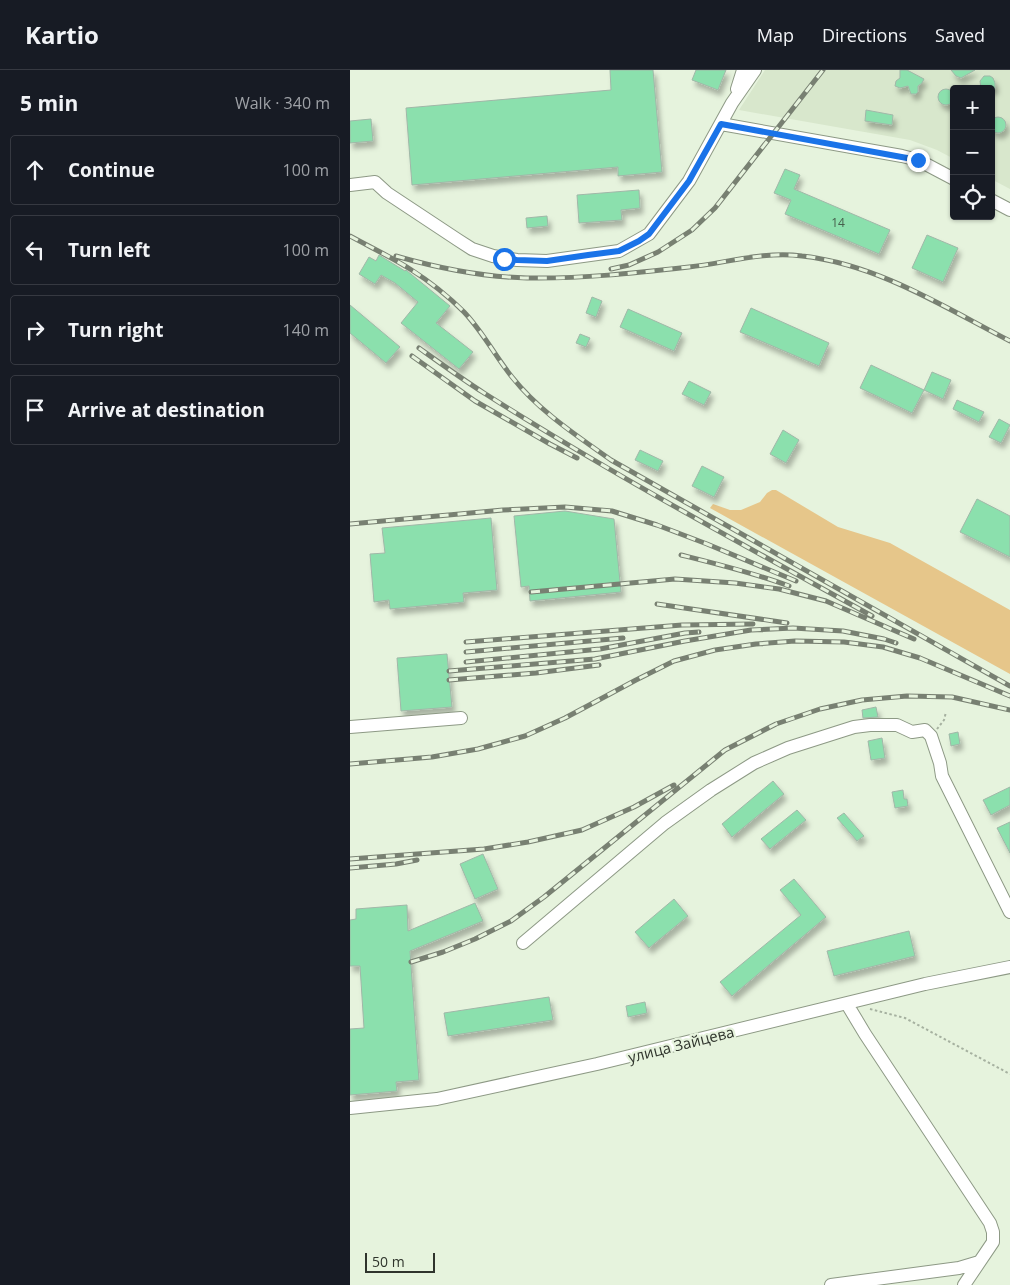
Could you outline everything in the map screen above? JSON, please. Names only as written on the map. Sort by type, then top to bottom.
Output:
[{"type":"street","points":[[732,103],[743,70]]},
{"type":"street","points":[[350,185],[374,182],[387,193],[458,240],[493,256],[517,260],[547,261],[619,251],[649,234],[689,181],[732,103],[755,70]]},
{"type":"street","points":[[721,124],[902,156],[918,160],[950,177]]},
{"type":"street","points":[[995,202],[1010,210]]},
{"type":"street","points":[[350,727],[461,718]]},
{"type":"street","points":[[523,943],[665,823],[711,790],[754,764],[788,748],[854,727],[870,725],[897,725],[912,732],[925,730],[931,736],[940,763],[942,776],[1010,912]]},
{"type":"street","name":"улица Зайцева","points":[[350,1108],[437,1098],[597,1064],[925,984],[1010,967]]},
{"type":"street","points":[[847,1004],[990,1223],[993,1232],[993,1242],[964,1285]]},
{"type":"street","points":[[831,1285],[959,1268],[979,1262]]},
{"type":"path","points":[[931,736],[944,720],[946,712]]},
{"type":"path","points":[[866,1008],[905,1018],[1010,1074]]},
{"type":"shaded area","points":[[765,70],[1010,70],[1010,189],[995,181],[995,85],[950,85],[950,157],[910,140],[739,110]]},
{"type":"shaded area","points":[[772,490],[776,490],[838,527],[890,543],[1010,610],[1010,674],[710,508],[713,504],[730,510],[741,510],[760,502]]},
{"type":"building","points":[[610,70],[653,70],[662,172],[618,176],[618,167],[412,185],[406,108],[611,90]]},
{"type":"building","points":[[696,70],[726,70],[718,90],[692,80]]},
{"type":"building","points":[[900,70],[907,70],[924,79],[918,86],[916,94],[911,94],[908,86],[900,88],[895,86],[896,81],[900,78]]},
{"type":"building","points":[[951,70],[975,70],[961,78],[956,76]]},
{"type":"building","points":[[984,76],[990,76],[993,78],[995,85],[980,85],[980,81]]},
{"type":"building","points":[[949,90],[950,104],[946,105],[940,103],[938,97],[940,91]]},
{"type":"building","points":[[866,110],[893,115],[892,125],[865,121]]},
{"type":"building","points":[[995,118],[1001,118],[1005,122],[1005,128],[1001,132],[995,132]]},
{"type":"building","points":[[371,119],[373,141],[350,143],[350,121]]},
{"type":"building","points":[[785,169],[800,175],[794,189],[890,230],[879,254],[785,214],[791,200],[774,193]]},
{"type":"building","points":[[639,190],[640,208],[621,210],[622,220],[579,223],[577,195]]},
{"type":"building","points":[[547,216],[548,226],[527,228],[526,218]]},
{"type":"building","points":[[927,235],[958,248],[943,282],[912,268]]},
{"type":"building","points":[[379,255],[406,270],[450,306],[436,323],[473,352],[459,369],[401,323],[418,302],[395,283],[381,275],[375,284],[359,274],[369,257],[376,261]]},
{"type":"building","points":[[592,297],[602,301],[596,317],[586,313]]},
{"type":"building","points":[[350,305],[400,347],[386,363],[350,333]]},
{"type":"building","points":[[751,308],[829,343],[819,366],[740,332]]},
{"type":"building","points":[[628,309],[682,333],[674,351],[620,327]]},
{"type":"building","points":[[580,334],[590,338],[586,347],[576,343]]},
{"type":"building","points":[[871,365],[924,390],[912,413],[860,388]]},
{"type":"building","points":[[932,372],[951,380],[943,399],[924,390]]},
{"type":"building","points":[[689,381],[711,392],[704,405],[682,394]]},
{"type":"building","points":[[957,400],[984,412],[979,422],[953,409]]},
{"type":"building","points":[[999,419],[1010,425],[1001,443],[989,437]]},
{"type":"building","points":[[783,430],[799,440],[786,463],[770,454]]},
{"type":"building","points":[[640,450],[663,461],[658,471],[635,460]]},
{"type":"building","points":[[702,466],[724,477],[714,497],[692,486]]},
{"type":"building","points":[[977,499],[1010,516],[1010,557],[960,532]]},
{"type":"building","points":[[565,511],[614,519],[621,592],[530,601],[529,586],[521,587],[514,516]]},
{"type":"building","points":[[491,518],[497,590],[463,593],[464,602],[390,609],[389,600],[374,602],[370,554],[385,553],[382,528]]},
{"type":"building","points":[[447,654],[452,707],[401,711],[397,658]]},
{"type":"building","points":[[876,707],[878,717],[863,718],[862,710]]},
{"type":"building","points":[[958,732],[960,744],[951,746],[949,734]]},
{"type":"building","points":[[882,738],[885,758],[871,760],[868,741]]},
{"type":"building","points":[[773,781],[784,794],[732,837],[722,824]]},
{"type":"building","points":[[1010,787],[1010,805],[991,815],[983,800]]},
{"type":"building","points":[[903,790],[904,799],[907,799],[908,806],[895,808],[892,792]]},
{"type":"building","points":[[797,810],[806,820],[770,849],[761,839]]},
{"type":"building","points":[[844,813],[864,836],[857,841],[837,818]]},
{"type":"building","points":[[1010,822],[1010,853],[997,828]]},
{"type":"building","points":[[483,854],[498,889],[475,899],[460,864]]},
{"type":"building","points":[[794,879],[826,917],[732,996],[720,982],[801,915],[780,890]]},
{"type":"building","points":[[674,899],[688,916],[649,948],[635,932]]},
{"type":"building","points":[[475,903],[483,921],[410,951],[419,1080],[396,1082],[397,1091],[350,1095],[350,1029],[364,1028],[360,966],[350,966],[350,920],[356,919],[356,909],[407,905],[408,931]]},
{"type":"building","points":[[909,931],[915,956],[834,976],[827,951]]},
{"type":"building","points":[[549,997],[553,1020],[448,1036],[444,1013]]},
{"type":"building","points":[[645,1002],[647,1013],[628,1017],[626,1006]]},
{"type":"railway","points":[[611,269],[629,265],[658,252],[692,230],[715,208],[823,70]]},
{"type":"railway","points":[[350,236],[410,269],[445,295],[471,320],[512,377],[534,401],[558,422],[611,460],[1010,686]]},
{"type":"railway","points":[[396,256],[477,274],[527,278],[588,277],[703,265],[759,256],[802,256],[830,261],[883,277],[935,301],[1010,341]]},
{"type":"railway","points":[[419,348],[459,377],[532,423],[676,508],[872,616]]},
{"type":"railway","points":[[412,356],[475,401],[577,458]]},
{"type":"railway","points":[[350,524],[503,510],[565,507],[612,511],[657,525],[707,544],[796,581]]},
{"type":"railway","points":[[681,555],[789,586]]},
{"type":"railway","points":[[531,592],[675,579],[735,583],[779,589],[826,601],[914,639]]},
{"type":"railway","points":[[657,604],[787,623]]},
{"type":"railway","points":[[466,642],[682,625],[753,624]]},
{"type":"railway","points":[[449,671],[595,659],[751,630],[793,628],[843,631],[896,643]]},
{"type":"railway","points":[[466,662],[600,649],[699,632]]},
{"type":"railway","points":[[466,652],[623,638]]},
{"type":"railway","points":[[350,764],[432,757],[478,749],[525,736],[565,718],[674,661],[715,650],[756,644],[795,641],[844,642],[883,647],[920,658],[1010,696]]},
{"type":"railway","points":[[449,680],[536,673],[599,665]]},
{"type":"railway","points":[[411,962],[475,939],[511,921],[544,897],[725,750],[776,724],[820,709],[862,700],[907,696],[952,697],[1010,710]]},
{"type":"railway","points":[[350,859],[484,849],[528,842],[582,830],[634,807],[674,785]]},
{"type":"railway","points":[[350,868],[417,860]]},
{"type":"route","points":[[504,259],[547,261],[619,251],[639,241],[649,234],[689,181],[721,124],[918,160]]}]
